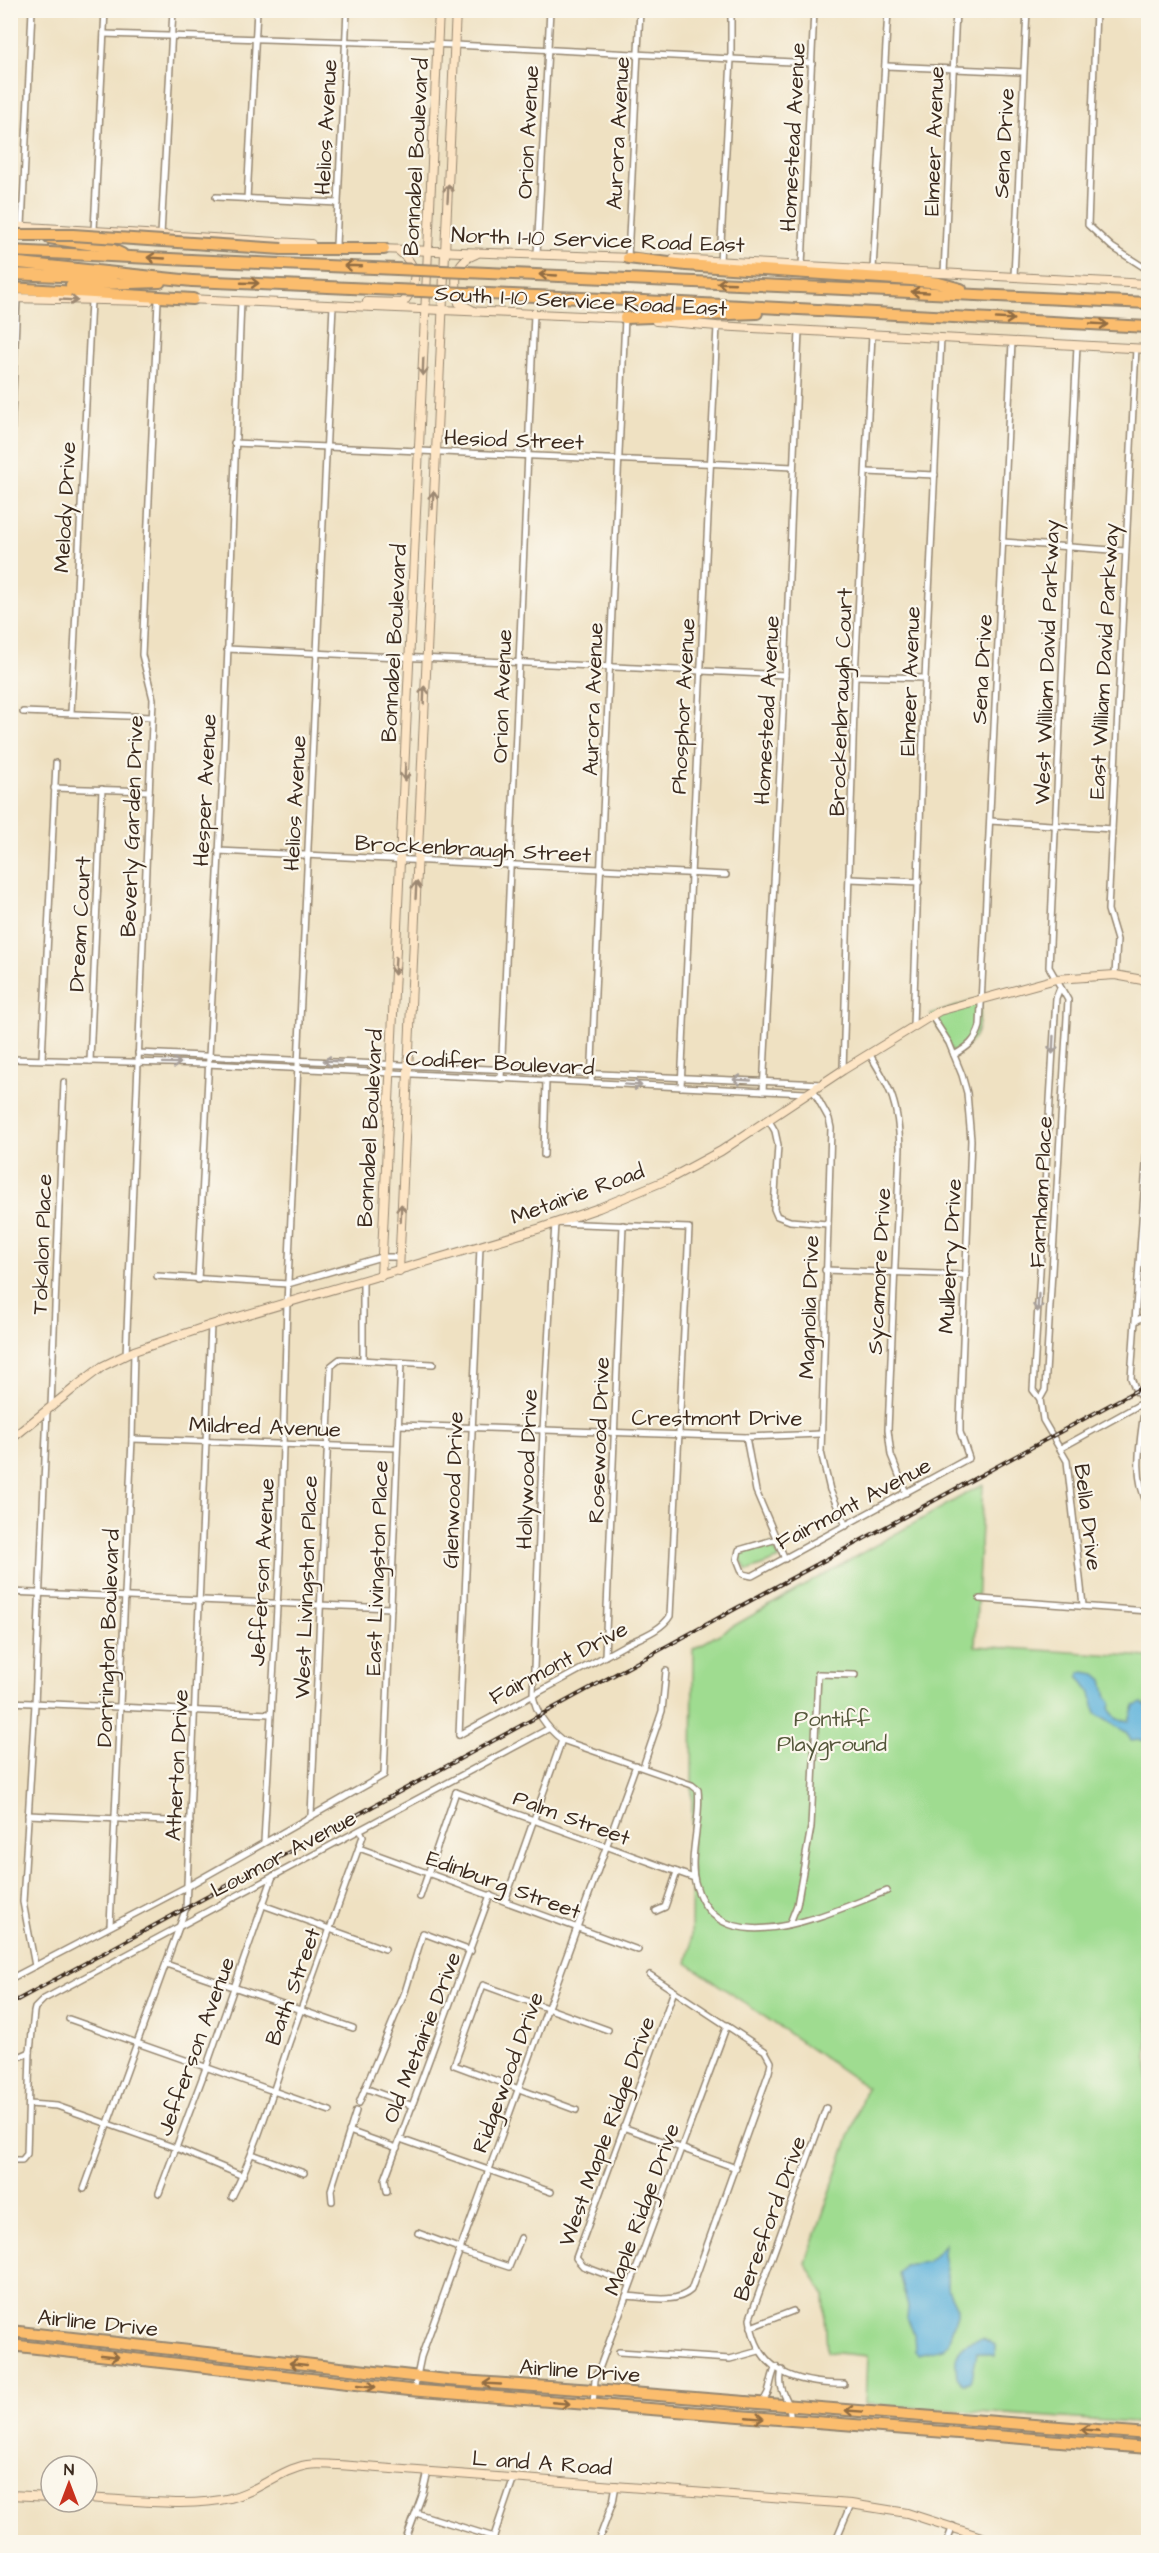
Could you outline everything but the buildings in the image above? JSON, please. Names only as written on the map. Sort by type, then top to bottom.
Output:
[{"type":"highway","points":[[10,233],[282,249],[384,249]]},
{"type":"highway","points":[[10,233],[107,247],[130,257]]},
{"type":"highway","points":[[10,251],[1149,303]]},
{"type":"highway","points":[[628,258],[686,265],[911,280],[939,283],[979,294]]},
{"type":"highway","points":[[10,262],[192,281]]},
{"type":"highway","points":[[10,274],[604,299],[1149,327]]},
{"type":"highway","points":[[10,287],[192,281]]},
{"type":"highway","points":[[10,287],[193,299]]},
{"type":"highway","points":[[625,318],[841,311]]},
{"type":"highway","name":"Airline Drive","points":[[10,2331],[417,2378],[1149,2434]]},
{"type":"highway","points":[[75,2352],[77,2339]]},
{"type":"highway","name":"Airline Drive","points":[[10,2345],[414,2391],[1149,2448]]},
{"type":"highway","points":[[884,2428],[885,2414]]},
{"type":"highway","points":[[1001,2422],[1001,2437]]},
{"type":"main road","name":"Bonnabel Boulevard","points":[[381,1276],[439,10]]},
{"type":"main road","name":"Bonnabel Boulevard","points":[[399,1271],[456,10]]},
{"type":"main road","name":"North I-10 Service Road East","points":[[10,225],[384,249],[720,261],[1149,284]]},
{"type":"main road","points":[[333,305],[376,301],[403,303],[413,290],[414,266],[397,249]]},
{"type":"main road","points":[[477,312],[459,303],[456,290],[459,265],[465,258],[480,252]]},
{"type":"main road","name":"South I-10 Service Road East","points":[[14,298],[91,301],[193,299],[426,309],[625,318],[799,331],[1149,349]]},
{"type":"main road","name":"Metairie Road","points":[[10,1440],[103,1366],[134,1351],[211,1325],[363,1282],[555,1223],[599,1208],[669,1179],[721,1151],[931,1015],[1056,979],[1115,975],[1149,981]]},
{"type":"main road","name":"L and A Road","points":[[99,2498],[200,2502],[230,2499],[249,2492],[290,2470],[307,2465],[514,2477],[852,2504],[907,2513],[997,2542]]},
{"type":"main road","points":[[10,2495],[39,2496]]},
{"type":"street","points":[[22,226],[32,10]]},
{"type":"street","points":[[94,231],[105,10]]},
{"type":"street","points":[[161,235],[172,10]]},
{"type":"street","points":[[247,199],[257,10]]},
{"type":"street","name":"Helios Avenue","points":[[336,245],[347,10]]},
{"type":"street","name":"Orion Avenue","points":[[537,254],[550,10]]},
{"type":"street","name":"Aurora Avenue","points":[[628,258],[640,10]]},
{"type":"street","points":[[720,261],[731,59],[731,10]]},
{"type":"street","name":"Homestead Avenue","points":[[802,266],[814,10]]},
{"type":"street","points":[[873,269],[888,10]]},
{"type":"street","name":"Elmeer Avenue","points":[[944,273],[956,10]]},
{"type":"street","name":"Sena Drive","points":[[1014,276],[1027,10]]},
{"type":"street","points":[[1096,10],[1088,225],[1112,247],[1149,270]]},
{"type":"street","points":[[104,34],[455,45],[812,63]]},
{"type":"street","points":[[886,66],[1023,72]]},
{"type":"street","points":[[216,197],[338,203]]},
{"type":"street","points":[[10,461],[14,298]]},
{"type":"street","name":"Melody Drive","points":[[71,713],[91,301]]},
{"type":"street","name":"Beverly Garden Drive","points":[[126,1355],[153,699],[142,655],[158,301]]},
{"type":"street","name":"Hesper Avenue","points":[[198,1280],[207,1055],[224,752],[226,649],[241,301]]},
{"type":"street","name":"Helios Avenue","points":[[287,1303],[333,305]]},
{"type":"street","name":"Orion Avenue","points":[[501,1079],[534,314]]},
{"type":"street","name":"Aurora Avenue","points":[[591,1083],[625,318]]},
{"type":"street","name":"Phosphor Avenue","points":[[681,1087],[717,326]]},
{"type":"street","name":"Homestead Avenue","points":[[763,1091],[785,675],[799,331]]},
{"type":"street","name":"Brockenbraugh Court","points":[[843,1070],[855,676],[867,472],[872,335]]},
{"type":"street","name":"Elmeer Avenue","points":[[913,1026],[925,678],[941,338]]},
{"type":"street","name":"Sena Drive","points":[[981,999],[1012,342]]},
{"type":"street","name":"West William David Parkway","points":[[1056,979],[1049,967],[1077,345]]},
{"type":"street","name":"East William David Parkway","points":[[1115,975],[1117,946],[1108,910],[1136,348]]},
{"type":"street","name":"Hesiod Street","points":[[234,443],[793,467]]},
{"type":"street","points":[[867,472],[935,476]]},
{"type":"street","points":[[1003,542],[1125,551]]},
{"type":"street","points":[[226,649],[785,675]]},
{"type":"street","points":[[855,676],[925,678]]},
{"type":"street","points":[[23,712],[152,717]]},
{"type":"street","points":[[42,1059],[56,763]]},
{"type":"street","points":[[54,788],[149,791]]},
{"type":"street","name":"Dream Court","points":[[90,1061],[102,789]]},
{"type":"street","points":[[990,821],[1112,829]]},
{"type":"street","name":"Brockenbraugh Street","points":[[218,851],[726,875]]},
{"type":"street","points":[[850,879],[919,882]]},
{"type":"street","name":"Farnham Place","points":[[1040,1399],[1045,1390],[1068,1000],[1065,991],[1060,988],[1056,979]]},
{"type":"street","name":"Farnham Place","points":[[1054,1436],[1043,1420],[1040,1399],[1033,1390],[1056,998],[1060,988]]},
{"type":"street","points":[[954,1055],[970,1046],[978,1034],[981,999]]},
{"type":"street","name":"Mulberry Drive","points":[[931,1015],[954,1055],[968,1094],[971,1140],[960,1432],[969,1458]]},
{"type":"street","name":"Codifer Boulevard","points":[[138,1053],[822,1084]]},
{"type":"street","name":"Sycamore Drive","points":[[870,1054],[888,1083],[899,1122],[900,1147],[888,1430],[891,1455],[906,1492]]},
{"type":"street","name":"Codifer Boulevard","points":[[10,1059],[207,1064],[763,1091],[811,1091]]},
{"type":"street","points":[[544,1155],[546,1080]]},
{"type":"street","name":"Tokalon Place","points":[[35,1966],[24,1910],[64,1082]]},
{"type":"street","name":"Magnolia Drive","points":[[811,1091],[829,1119],[831,1128],[820,1434],[827,1479],[846,1526]]},
{"type":"street","points":[[768,1119],[777,1137],[774,1209],[777,1216],[790,1221],[827,1224]]},
{"type":"street","points":[[1147,1401],[1136,1391],[1131,1377],[1149,1136]]},
{"type":"street","points":[[555,1223],[689,1228],[680,1436]]},
{"type":"street","name":"Hollywood Drive","points":[[548,1729],[535,1707],[533,1695],[543,1430],[555,1223]]},
{"type":"street","name":"Rosewood Drive","points":[[605,1656],[623,1225]]},
{"type":"street","name":"Glenwood Drive","points":[[459,1735],[480,1247]]},
{"type":"street","points":[[157,1276],[288,1284],[381,1257],[399,1257]]},
{"type":"street","points":[[825,1270],[966,1275]]},
{"type":"street","points":[[363,1282],[363,1360],[433,1364]]},
{"type":"street","name":"Jefferson Avenue","points":[[264,1842],[284,1443],[287,1303]]},
{"type":"street","points":[[1136,1321],[1149,1314]]},
{"type":"street","name":"Atherton Drive","points":[[84,2189],[186,1908],[211,1325]]},
{"type":"street","name":"Dorrington Boulevard","points":[[110,1926],[121,1708],[134,1351]]},
{"type":"street","name":"West Livingston Place","points":[[310,1815],[330,1370],[333,1362],[340,1359],[363,1360]]},
{"type":"street","name":"East Livingston Place","points":[[384,1774],[401,1362]]},
{"type":"street","points":[[1061,1448],[1147,1401]]},
{"type":"street","points":[[1147,1401],[1138,1471],[1143,1495],[1149,1505]]},
{"type":"street","name":"Crestmont Drive","points":[[398,1425],[680,1436],[746,1437],[820,1434]]},
{"type":"street","name":"Fairmont Drive","points":[[459,1735],[663,1624],[670,1616],[680,1436]]},
{"type":"street","name":"Bella Drive","points":[[1054,1436],[1067,1461],[1083,1605]]},
{"type":"street","points":[[746,1437],[756,1491],[785,1559]]},
{"type":"street","name":"Mildred Avenue","points":[[132,1439],[397,1448]]},
{"type":"street","name":"Fairmont Avenue","points":[[777,1539],[739,1550],[737,1559],[743,1574],[752,1576],[969,1458]]},
{"type":"street","points":[[10,1592],[391,1608]]},
{"type":"street","points":[[980,1599],[1149,1611]]},
{"type":"street","name":"Ridgewood Drive","points":[[414,2391],[421,2357],[605,1846],[663,1712],[666,1671]]},
{"type":"street","points":[[790,1923],[797,1905],[811,1827],[818,1674],[855,1675]]},
{"type":"street","points":[[10,1702],[270,1714]]},
{"type":"street","points":[[548,1729],[562,1740],[692,1785],[698,1792],[694,1878],[706,1909],[724,1923],[762,1930],[804,1920],[887,1891]]},
{"type":"street","name":"Loumor Avenue","points":[[30,2052],[35,2008],[44,1999],[548,1729]]},
{"type":"street","points":[[505,1901],[562,1740]]},
{"type":"street","name":"Loumor Avenue","points":[[10,1979],[188,1886],[384,1774]]},
{"type":"street","points":[[420,1897],[456,1792],[451,1780]]},
{"type":"street","name":"Palm Street","points":[[456,1792],[694,1878]]},
{"type":"street","points":[[28,1815],[190,1822]]},
{"type":"street","name":"Bath Street","points":[[243,2176],[359,1848],[363,1836],[360,1830]]},
{"type":"street","name":"Edinburg Street","points":[[359,1848],[638,1950]]},
{"type":"street","points":[[656,1911],[665,1907],[677,1872]]},
{"type":"street","name":"Jefferson Avenue","points":[[159,2193],[206,2068],[273,1876]]},
{"type":"street","name":"Old Metairie Drive","points":[[387,2191],[385,2179],[490,1895]]},
{"type":"street","points":[[263,1905],[385,1949]]},
{"type":"street","points":[[359,2103],[405,1992],[423,1933],[471,1951]]},
{"type":"street","points":[[166,1964],[353,2028]]},
{"type":"street","points":[[626,2296],[670,2299],[683,2297],[691,2290],[770,2072],[771,2063],[765,2051],[650,1975]]},
{"type":"street","points":[[576,2110],[454,2066],[483,1985],[608,2030]]},
{"type":"street","name":"West Maple Ridge Drive","points":[[630,2284],[583,2266],[576,2258],[674,1990]]},
{"type":"street","points":[[69,2019],[330,2111]]},
{"type":"street","name":"Maple Ridge Drive","points":[[593,2405],[595,2380],[727,2025]]},
{"type":"street","points":[[10,2061],[30,2052],[27,2154],[23,2159],[10,2160]]},
{"type":"street","points":[[365,2088],[413,2106]]},
{"type":"street","points":[[29,2104],[57,2106],[108,2123],[243,2176],[232,2197]]},
{"type":"street","name":"Beresford Drive","points":[[826,2108],[752,2310],[751,2327],[759,2351],[779,2368],[800,2379],[819,2384],[844,2384]]},
{"type":"street","points":[[332,2201],[331,2190],[356,2111]]},
{"type":"street","points":[[623,2127],[736,2168]]},
{"type":"street","points":[[349,2131],[397,2148]]},
{"type":"street","points":[[400,2139],[551,2192]]},
{"type":"street","points":[[252,2154],[304,2173]]},
{"type":"street","points":[[418,2233],[509,2267],[521,2238]]},
{"type":"street","points":[[751,2327],[793,2311]]},
{"type":"street","points":[[619,2352],[730,2359],[759,2351]]},
{"type":"street","points":[[760,2404],[769,2393],[771,2378],[779,2368]]},
{"type":"street","points":[[779,2368],[780,2391],[791,2407],[790,2421]]},
{"type":"street","points":[[405,2542],[428,2471]]},
{"type":"street","points":[[416,2513],[493,2540],[514,2477]]},
{"type":"street","points":[[598,2542],[613,2502],[616,2485]]},
{"type":"street","points":[[835,2542],[852,2504]]},
{"type":"street","points":[[947,2542],[952,2526]]},
{"type":"green space","points":[[981,998],[977,1032],[969,1044],[954,1055],[931,1015]]},
{"type":"green space","name":"Pontiff Playground","points":[[983,1484],[975,1646],[1148,1657],[1148,2265],[1144,2269],[1148,2275],[1148,2424],[865,2404],[867,2356],[827,2352],[824,2295],[806,2263],[866,2087],[687,1963],[691,1947],[693,1649]]},
{"type":"green space","points":[[771,1544],[780,1559],[747,1571],[740,1554]]},
{"type":"water","points":[[1080,1673],[1096,1674],[1103,1680],[1107,1697],[1111,1702],[1110,1710],[1117,1719],[1129,1721],[1134,1706],[1142,1703],[1148,1707],[1148,1742],[1131,1741],[1127,1733],[1096,1714],[1091,1693],[1079,1677]]},
{"type":"water","points":[[945,2244],[943,2254],[947,2287],[957,2308],[957,2314],[948,2343],[943,2348],[918,2354],[915,2351],[914,2334],[907,2318],[908,2307],[899,2274],[904,2265],[927,2262]]},
{"type":"water","points":[[983,2338],[995,2345],[995,2356],[977,2352],[972,2379],[970,2382],[963,2383],[957,2376],[957,2355],[967,2344]]},
{"type":"railway","points":[[10,2004],[1148,1384]]}]
